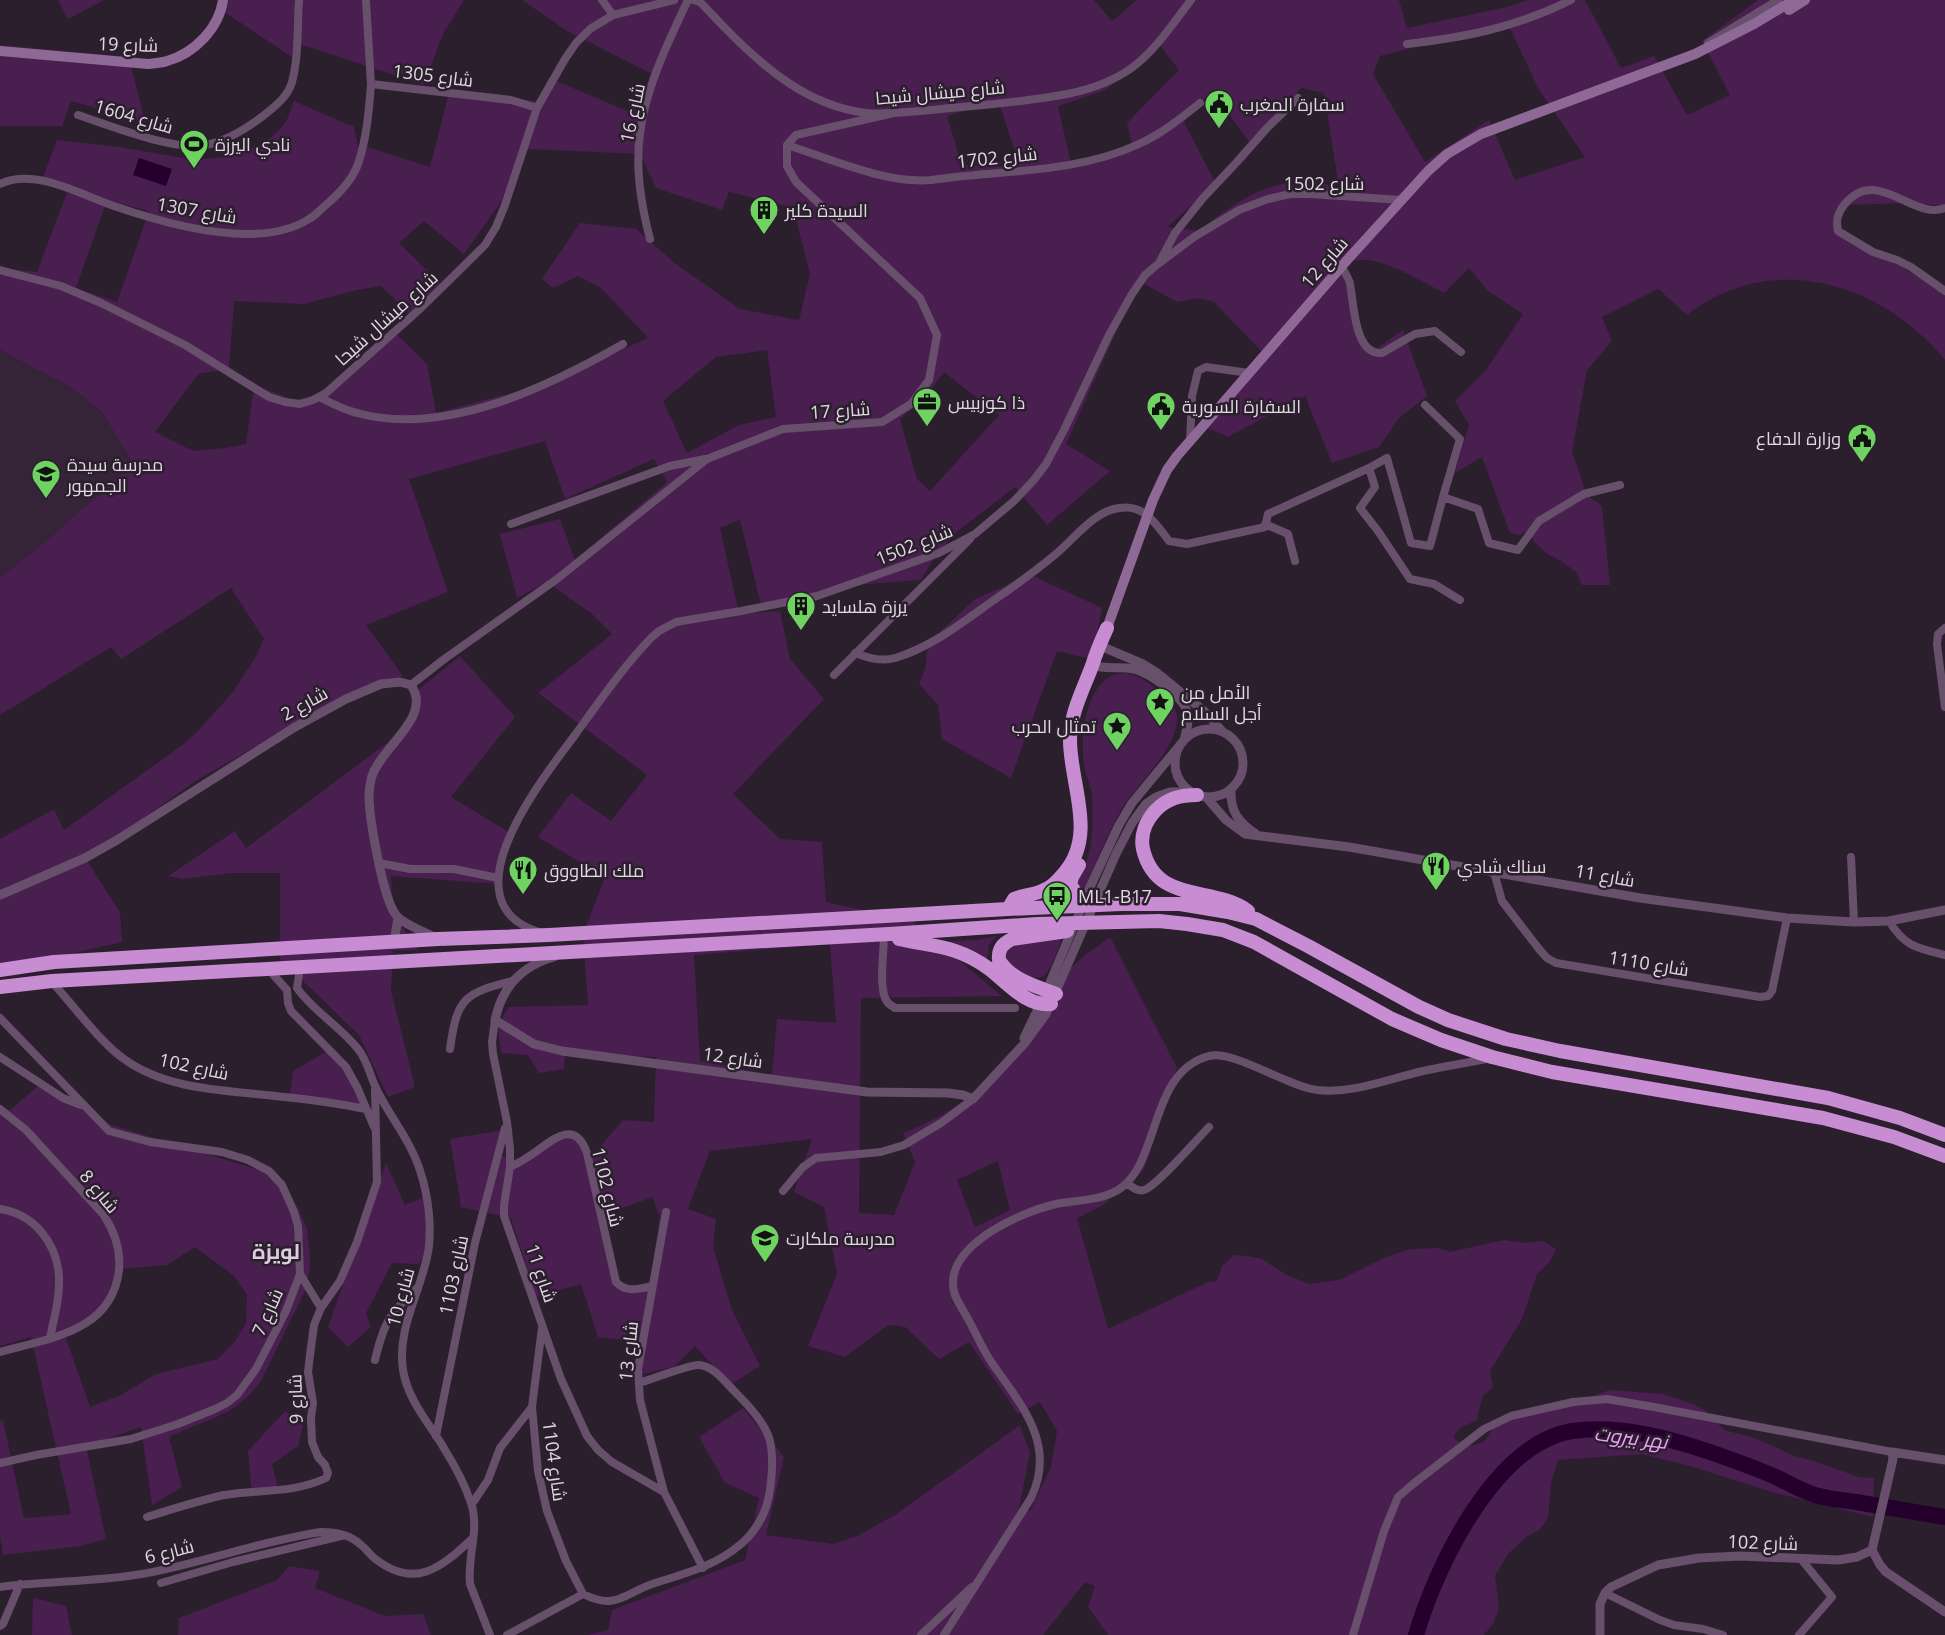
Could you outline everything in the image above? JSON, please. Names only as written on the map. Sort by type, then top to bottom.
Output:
[{"type":"highway","points":[[1090,905],[1078,897],[1070,884],[1083,856],[1087,840],[1086,801],[1078,763],[1077,738],[1107,628]]},
{"type":"highway","points":[[1008,909],[1014,899],[1044,891],[1052,885],[1068,869],[1077,854],[1081,817],[1071,764],[1070,738],[1080,693],[1096,666]]},
{"type":"highway","points":[[1199,795],[1179,796],[1171,799],[1154,812],[1143,832],[1142,841],[1146,858],[1153,872],[1173,887],[1243,907],[1256,919]]},
{"type":"highway","points":[[0,970],[54,962],[438,939],[1090,905],[1180,904],[1256,919],[1419,1007],[1478,1030],[1560,1051],[1828,1098],[1900,1118],[1945,1135]]},
{"type":"highway","points":[[0,987],[52,981],[1037,924],[1159,921],[1211,927],[1236,934],[1392,1018],[1441,1040],[1492,1058],[1552,1072],[1823,1118],[1894,1137],[1945,1156]]},
{"type":"highway","points":[[1049,998],[1004,967],[999,960],[1001,946],[1020,937],[1122,922]]},
{"type":"highway","points":[[887,934],[904,940],[956,950],[988,968],[1025,997],[1049,998]]},
{"type":"main road","name":"شارع 19","points":[[0,51],[148,64],[167,62],[185,54],[212,29],[223,0]]},
{"type":"main road","name":"شارع 12","points":[[1107,628],[1148,514],[1167,470],[1341,267],[1428,171],[1447,154],[1481,134],[1701,52],[1794,0]]},
{"type":"main road","name":"شارع 12","points":[[1701,52],[1724,47],[1805,0]]},
{"type":"street","name":"شارع 1604","points":[[78,115],[137,134],[191,146],[206,146],[239,132],[283,99],[291,84],[296,53],[299,0]]},
{"type":"street","name":"شارع 1305","points":[[366,0],[371,84],[511,100],[537,108]]},
{"type":"street","points":[[602,0],[613,15]]},
{"type":"street","name":"شارع ميشال شيحا","points":[[0,270],[61,286],[101,303],[185,345],[269,397],[300,404],[319,397],[421,308],[485,245],[505,205],[537,108],[576,43],[590,29],[613,15],[674,0]]},
{"type":"street","name":"شارع 16","points":[[650,239],[639,180],[640,134],[654,81],[673,31],[688,0]]},
{"type":"street","name":"شارع ميشال شيحا","points":[[693,0],[700,2],[755,57],[784,81],[820,101],[867,113],[894,113],[1058,97],[1107,82],[1122,75],[1156,46],[1191,0]]},
{"type":"street","points":[[1407,44],[1461,38],[1506,26],[1548,11],[1570,0]]},
{"type":"street","points":[[1701,52],[1708,42],[1778,0]]},
{"type":"street","name":"شارع 1307","points":[[0,184],[14,180],[46,181],[145,216],[220,233],[259,233],[291,227],[310,219],[350,180],[359,162],[366,130],[371,84]]},
{"type":"street","points":[[1158,264],[1175,233],[1203,198],[1267,128],[1298,98]]},
{"type":"street","name":"شارع 1702","points":[[787,145],[880,176],[916,182],[1079,163],[1107,156],[1137,145],[1160,133],[1200,103]]},
{"type":"street","points":[[787,145],[796,135],[894,113]]},
{"type":"street","name":"شارع 17","points":[[411,685],[557,579],[707,459],[783,429],[882,422],[911,404],[929,380],[937,335],[920,298],[796,182],[787,166],[787,145]]},
{"type":"street","points":[[1945,208],[1935,211],[1926,210],[1898,196],[1868,190],[1851,197],[1840,210],[1836,224],[1838,231],[1853,242],[1911,267],[1945,291]]},
{"type":"street","name":"شارع 1502","points":[[549,935],[527,928],[512,917],[502,898],[498,878],[506,843],[522,811],[592,712],[643,646],[659,631],[676,622],[817,596],[939,553],[975,534],[1014,501],[1046,464],[1132,294],[1145,275],[1158,264],[1194,237],[1230,215],[1268,199],[1290,194],[1311,194],[1401,200]]},
{"type":"street","points":[[1341,267],[1350,283],[1352,306],[1364,345],[1370,351],[1382,353],[1415,334],[1435,331],[1461,352]]},
{"type":"street","points":[[319,397],[346,410],[382,418],[421,418],[453,414],[492,404],[540,386],[594,361],[623,344]]},
{"type":"street","points":[[1190,441],[1192,396],[1198,370],[1206,367],[1249,373]]},
{"type":"street","points":[[855,653],[876,660],[894,658],[930,642],[968,619],[1035,572],[1090,522],[1108,510],[1121,507],[1148,514],[1169,541],[1187,544],[1265,527],[1268,514],[1387,458],[1411,543],[1430,546],[1460,439],[1425,405]]},
{"type":"street","points":[[511,524],[670,466],[707,459]]},
{"type":"street","points":[[1369,468],[1375,487],[1360,508],[1410,579],[1434,584],[1460,600]]},
{"type":"street","points":[[1443,497],[1478,509],[1489,543],[1518,550],[1539,521],[1584,494],[1620,485]]},
{"type":"street","points":[[1266,524],[1288,534],[1295,561]]},
{"type":"street","points":[[834,675],[975,534]]},
{"type":"street","points":[[1945,628],[1938,634],[1937,644],[1945,707]]},
{"type":"street","points":[[1102,646],[1156,672],[1204,711],[1222,731]]},
{"type":"street","points":[[1096,666],[1135,669],[1169,690],[1181,702],[1187,713],[1187,724],[1176,755],[1175,766],[1184,787],[1199,795]]},
{"type":"street","name":"شارع 2","points":[[0,895],[85,858],[117,840],[295,727],[346,699],[381,684],[400,682],[411,685]]},
{"type":"street","points":[[411,685],[417,697],[413,717],[382,758],[371,782],[369,799],[387,899],[398,918],[438,939]]},
{"type":"street","points":[[783,1191],[803,1167],[816,1158],[881,1152],[904,1145],[941,1123],[973,1099],[1018,1051],[1049,998],[1074,936],[1119,825],[1136,800],[1182,742],[1192,734],[1212,729],[1231,736],[1242,755],[1243,766],[1240,777],[1232,789],[1224,794],[1199,795],[1175,791],[1151,800],[1124,837],[1074,936]]},
{"type":"street","points":[[1232,789],[1233,811],[1244,826],[1260,837]]},
{"type":"street","name":"شارع 11","points":[[1199,795],[1245,834],[1349,847],[1640,898],[1787,918],[1854,922],[1889,921],[1945,910]]},
{"type":"street","points":[[1851,857],[1854,922]]},
{"type":"street","points":[[379,863],[410,869],[454,869],[498,878]]},
{"type":"street","name":"شارع 1110","points":[[1494,872],[1502,901],[1539,949],[1547,958],[1556,963],[1760,997],[1768,996],[1772,991],[1787,918]]},
{"type":"street","points":[[394,942],[398,918]]},
{"type":"street","points":[[1889,921],[1901,938],[1908,943],[1945,956]]},
{"type":"street","points":[[887,934],[885,999],[895,1008],[1015,1008]]},
{"type":"street","points":[[495,1020],[501,998],[513,981],[529,966],[566,953]]},
{"type":"street","name":"شارع 10","points":[[300,968],[297,988],[358,1049],[368,1066],[375,1089],[411,1148],[426,1193],[429,1245],[405,1331],[403,1371],[417,1408],[457,1471],[472,1504],[474,1521],[470,1584],[490,1635]]},
{"type":"street","points":[[269,970],[287,990],[291,1011],[346,1067],[375,1128]]},
{"type":"street","name":"شارع 102","points":[[52,981],[114,1051],[148,1074],[190,1085],[366,1109]]},
{"type":"street","points":[[450,1049],[455,1017],[466,999],[513,981]]},
{"type":"street","name":"شارع 7","points":[[0,1018],[105,1128],[113,1133],[133,1136],[150,1142],[222,1152],[269,1171],[282,1185],[294,1212],[298,1226],[300,1274],[286,1311],[256,1369],[237,1395],[227,1403],[178,1424],[131,1439],[0,1463]]},
{"type":"street","name":"شارع 11","points":[[495,1020],[492,1048],[507,1122],[510,1167],[504,1216],[561,1379],[587,1436],[598,1450],[612,1462],[664,1492]]},
{"type":"street","name":"شارع 12","points":[[495,1020],[534,1044],[562,1051],[867,1092],[948,1093],[973,1099]]},
{"type":"street","points":[[944,1635],[1031,1498],[1041,1467],[1038,1443],[1030,1419],[990,1360],[955,1296],[952,1280],[957,1265],[970,1248],[992,1231],[1026,1213],[1056,1204],[1104,1197],[1127,1183],[1142,1158],[1172,1083],[1193,1064],[1210,1056],[1227,1057],[1245,1063],[1296,1085],[1331,1091],[1492,1058]]},
{"type":"street","points":[[0,1057],[63,1098],[86,1107]]},
{"type":"street","name":"شارع 9","points":[[147,1517],[225,1495],[296,1489],[326,1478],[328,1473],[326,1465],[318,1457],[312,1442],[313,1403],[308,1372],[314,1325],[321,1308],[340,1281],[357,1242],[377,1182],[375,1089]]},
{"type":"street","name":"شارع 8","points":[[0,1109],[26,1130],[102,1214],[113,1230],[120,1261],[116,1286],[107,1305],[96,1318],[81,1327],[50,1338],[0,1352]]},
{"type":"street","name":"شارع 1103","points":[[436,1436],[475,1243],[507,1122]]},
{"type":"street","points":[[1127,1183],[1138,1190],[1146,1190],[1209,1127]]},
{"type":"street","name":"شارع 1102","points":[[510,1167],[530,1156],[557,1136],[568,1134],[576,1138],[585,1147],[587,1153],[616,1282],[626,1289],[633,1290],[652,1286]]},
{"type":"street","points":[[0,1209],[18,1214],[32,1222],[45,1236],[57,1261],[59,1279],[57,1303],[50,1338]]},
{"type":"street","name":"شارع 13","points":[[666,1212],[638,1369],[640,1400],[664,1492],[703,1568]]},
{"type":"street","points":[[300,1274],[321,1308]]},
{"type":"street","points":[[375,1360],[386,1322],[418,1287]]},
{"type":"street","name":"شارع 1104","points":[[543,1327],[532,1407],[538,1471],[547,1511],[566,1561],[583,1594]]},
{"type":"street","points":[[507,1635],[583,1594],[597,1600],[613,1601],[651,1585],[703,1568],[743,1543],[757,1526],[766,1507],[771,1475],[769,1437],[762,1423],[742,1399],[710,1368],[698,1365],[639,1383]]},
{"type":"street","points":[[1353,1635],[1384,1531],[1398,1497],[1484,1429],[1511,1416],[1573,1402],[1607,1400],[1654,1407],[1892,1455],[1945,1460]]},
{"type":"street","points":[[472,1504],[488,1480],[500,1448],[532,1407]]},
{"type":"street","points":[[1892,1455],[1872,1550],[1886,1572],[1945,1611]]},
{"type":"street","name":"شارع 6","points":[[0,1587],[129,1576],[306,1534],[331,1532],[343,1535]]},
{"type":"street","points":[[343,1535],[360,1544],[375,1559],[396,1571],[411,1574],[436,1568],[473,1538]]},
{"type":"street","name":"شارع 6","points":[[161,1583],[343,1535]]},
{"type":"street","name":"شارع 102","points":[[1605,1593],[1611,1587],[1659,1565],[1678,1561],[1740,1556],[1844,1560],[1863,1556],[1872,1550]]},
{"type":"street","points":[[1799,1635],[1832,1597],[1802,1559]]},
{"type":"street","points":[[921,1635],[979,1581]]},
{"type":"street","points":[[0,1626],[3,1624],[20,1584]]},
{"type":"street","points":[[1600,1635],[1600,1604],[1605,1593],[1667,1622],[1724,1635]]},
{"type":"shaded area","points":[[58,0],[104,0],[68,19]]},
{"type":"shaded area","points":[[218,0],[464,0],[443,34],[424,85],[300,44],[295,59],[217,7]]},
{"type":"shaded area","points":[[522,0],[1094,0],[1112,21],[1137,0],[1399,0],[1407,28],[1507,7],[1528,0],[1585,0],[1621,68],[1654,56],[1687,115],[1730,95],[1702,41],[1758,0],[1945,0],[1945,206],[1911,203],[1843,205],[1836,230],[1945,292],[1945,360],[1919,333],[1890,311],[1858,294],[1824,284],[1789,280],[1754,283],[1720,295],[1687,315],[1658,289],[1602,317],[1612,341],[1587,370],[1572,452],[1587,495],[1602,506],[1610,585],[1582,585],[1576,572],[1546,553],[1534,542],[1528,531],[1520,535],[1510,533],[1482,457],[1455,473],[1469,425],[1455,401],[1486,370],[1523,314],[1488,291],[1469,268],[1444,293],[1399,270],[1373,261],[1362,260],[1352,262],[1341,271],[1370,353],[1403,330],[1427,396],[1398,419],[1379,447],[1332,463],[1305,396],[1228,437],[1202,426],[1263,353],[1214,302],[1198,298],[1177,302],[1139,281],[1066,444],[1110,471],[1047,525],[1015,487],[955,533],[934,558],[921,580],[867,584],[761,605],[740,520],[720,528],[739,614],[780,611],[790,659],[824,699],[733,794],[780,839],[822,842],[826,902],[912,921],[1002,996],[861,998],[859,1213],[894,1215],[915,1162],[903,1133],[925,1124],[962,1102],[993,1075],[1020,1042],[1070,969],[1110,937],[1177,1068],[1144,1170],[1103,1205],[1077,1218],[1108,1329],[1208,1282],[1217,1281],[1222,1266],[1234,1255],[1262,1259],[1285,1274],[1309,1284],[1339,1280],[1386,1257],[1410,1249],[1439,1248],[1450,1252],[1504,1240],[1524,1243],[1543,1241],[1556,1249],[1549,1263],[1537,1274],[1522,1319],[1490,1371],[1493,1387],[1482,1397],[1477,1420],[1460,1429],[1454,1438],[1463,1444],[1477,1444],[1486,1439],[1497,1422],[1582,1400],[1610,1390],[1663,1394],[1706,1411],[1724,1430],[1755,1438],[1797,1457],[1859,1477],[1874,1478],[1873,1517],[1772,1492],[1690,1466],[1642,1454],[1558,1460],[1551,1483],[1548,1517],[1539,1530],[1526,1537],[1508,1554],[1495,1576],[1499,1608],[1494,1622],[1484,1635],[1108,1635],[1088,1607],[1095,1586],[1085,1582],[1043,1635],[588,1635],[608,1630],[612,1610],[745,1560],[759,1498],[725,1483],[699,1437],[743,1408],[784,1457],[766,1535],[833,1544],[857,1536],[895,1515],[1020,1425],[1030,1453],[1019,1508],[1030,1511],[1051,1467],[1057,1431],[1040,1402],[1018,1414],[969,1342],[939,1359],[905,1327],[896,1325],[887,1326],[845,1357],[808,1346],[837,1274],[824,1207],[794,1192],[812,1139],[710,1151],[688,1209],[716,1219],[713,1247],[732,1310],[760,1366],[730,1385],[695,1346],[674,1367],[641,1374],[635,1341],[598,1337],[581,1284],[536,1297],[511,1218],[461,1207],[450,1139],[504,1130],[498,1154],[521,1164],[570,1133],[592,1156],[623,1120],[654,1122],[656,1057],[565,1055],[564,1069],[539,1073],[528,1055],[502,1053],[499,1034],[500,1024],[509,1007],[588,1005],[583,935],[605,877],[538,837],[571,793],[611,821],[647,775],[538,693],[612,634],[592,614],[547,582],[517,598],[500,534],[560,519],[575,560],[667,482],[654,459],[565,499],[545,441],[409,479],[448,592],[366,625],[403,676],[325,707],[197,780],[86,859],[120,912],[122,942],[0,970],[0,839],[54,809],[64,830],[185,743],[233,692],[255,658],[264,639],[231,588],[121,659],[111,647],[0,715],[0,578],[50,538],[133,463],[102,412],[72,388],[0,350],[0,268],[37,272],[69,187],[43,177],[57,140],[120,147],[194,160],[225,157],[251,149],[272,137],[286,122],[294,101],[354,127],[358,146],[430,167],[449,92],[537,101],[549,78],[630,112],[654,75],[567,31]],"holes":[[[1508,24],[1538,88],[1585,157],[1515,180],[1489,120],[1425,162],[1373,74],[1380,56]],[[1158,43],[1179,70],[1127,123],[1133,148],[1072,168],[1058,106],[1106,90]],[[1301,88],[1324,93],[1339,188],[1311,181],[1278,185],[1249,196],[1222,213],[1200,231],[1167,227],[1216,184],[1184,122],[1212,90],[1253,148]],[[998,100],[1020,167],[962,165],[947,116]],[[528,149],[640,154],[656,188],[722,210],[729,192],[793,208],[810,274],[799,320],[740,309],[676,264],[636,229],[580,223],[542,279],[553,288],[578,276],[601,288],[648,338],[541,385],[436,413],[427,364],[391,329],[318,395],[294,400],[254,385],[246,444],[193,451],[155,432],[198,374],[229,369],[234,301],[304,304],[381,286],[409,313],[442,285],[399,243],[424,221],[464,254],[500,203]],[[107,200],[149,211],[117,302],[76,288]],[[767,350],[776,417],[739,425],[687,453],[663,401],[716,357]],[[944,372],[999,415],[930,491],[917,479],[900,419],[925,398]],[[830,944],[836,1023],[777,1019],[772,1075],[700,1061],[694,955]],[[998,1161],[1010,1210],[975,1227],[957,1180]],[[652,1197],[660,1216],[649,1287],[619,1290],[602,1216]]]},
{"type":"shaded area","points":[[0,45],[129,57],[145,122],[71,101],[62,126],[0,126]]},
{"type":"shaded area","points":[[139,158],[172,169],[166,186],[133,175]]},
{"type":"shaded area","name":"مدرسة سيدة الجمهور","points":[[0,350],[72,388],[102,412],[134,463],[50,538],[0,578]]},
{"type":"shaded area","points":[[1031,575],[1102,608],[1092,659],[1057,651],[1011,778],[942,739],[938,705],[919,684],[925,669],[928,643],[975,599]]},
{"type":"shaded area","points":[[460,656],[515,717],[451,797],[512,834],[497,884],[391,876],[398,916],[406,934],[418,950],[393,950],[391,991],[415,1087],[388,1097],[359,1035],[280,959],[280,873],[232,873],[182,879],[168,876],[235,831],[246,848],[387,743],[402,727],[417,699],[419,689]]},
{"type":"shaded area","points":[[1125,673],[1144,680],[1167,698],[1175,709],[1177,721],[1167,748],[1121,810],[1082,894],[1077,881],[1087,861],[1092,818],[1091,793],[1083,758],[1083,731],[1089,704],[1102,683],[1113,675]]},
{"type":"shaded area","points":[[997,936],[989,945],[987,960],[977,952],[950,941],[977,940]]},
{"type":"shaded area","points":[[1062,938],[1051,966],[1042,977],[1024,975],[1013,968],[1006,959],[1006,949],[1013,944]]},
{"type":"shaded area","points":[[329,1050],[346,1073],[363,1108],[290,1095],[293,1071]]},
{"type":"shaded area","points":[[43,1082],[109,1124],[271,1174],[287,1189],[298,1207],[307,1229],[310,1267],[305,1291],[261,1381],[241,1403],[230,1410],[169,1437],[182,1487],[152,1505],[141,1427],[86,1446],[106,1539],[81,1546],[3,1555],[0,1536],[0,1421],[3,1420],[24,1518],[71,1514],[31,1337],[0,1346],[0,1107],[10,1110]],"holes":[[[195,1247],[234,1276],[247,1295],[246,1323],[236,1340],[218,1359],[156,1374],[121,1395],[90,1407],[66,1338],[96,1320],[120,1269],[167,1265]]]},
{"type":"shaded area","points":[[386,1163],[405,1205],[424,1197],[430,1225],[423,1257],[419,1264],[392,1263],[366,1313],[371,1327],[348,1347],[328,1327]]},
{"type":"shaded area","points":[[285,1411],[303,1425],[298,1446],[272,1464],[278,1488],[252,1494],[248,1451]]},
{"type":"shaded area","points":[[289,1566],[320,1571],[315,1588],[385,1616],[423,1614],[431,1635],[178,1635],[179,1618],[277,1580]]},
{"type":"shaded area","points":[[33,1598],[66,1606],[72,1635],[32,1635]]},
{"type":"waterway","name":"نهر بيروت","points":[[1416,1635],[1425,1607],[1454,1544],[1472,1512],[1494,1483],[1518,1459],[1544,1441],[1572,1431],[1607,1429],[1660,1437],[1744,1464],[1815,1495],[1945,1517]]},
{"type":"place","name":"سفارة المغرب","points":[[1219,130]]},
{"type":"place","name":"نادي اليرزة","points":[[194,170]]},
{"type":"place","name":"السيدة كلير","points":[[764,236]]},
{"type":"place","name":"ذا كوزبيس","points":[[927,428]]},
{"type":"place","name":"السفارة السورية","points":[[1161,432]]},
{"type":"place","name":"وزارة الدفاع","points":[[1862,464]]},
{"type":"place","name":"مدرسة سيدة الجمهور","points":[[46,500]]},
{"type":"place","name":"يرزة هلسايد","points":[[801,632]]},
{"type":"place","name":"الأمل من أجل السلام","points":[[1160,728]]},
{"type":"place","name":"تمثال الحرب","points":[[1117,752]]},
{"type":"place","name":"سناك شادي","points":[[1436,892]]},
{"type":"place","name":"ملك الطاووق","points":[[523,896]]},
{"type":"place","name":"ML1-B17","points":[[1057,922]]},
{"type":"place","name":"مدرسة ملكارت","points":[[765,1264]]},
{"type":"district","name":"لويزة","points":[[276,1251]]}]
